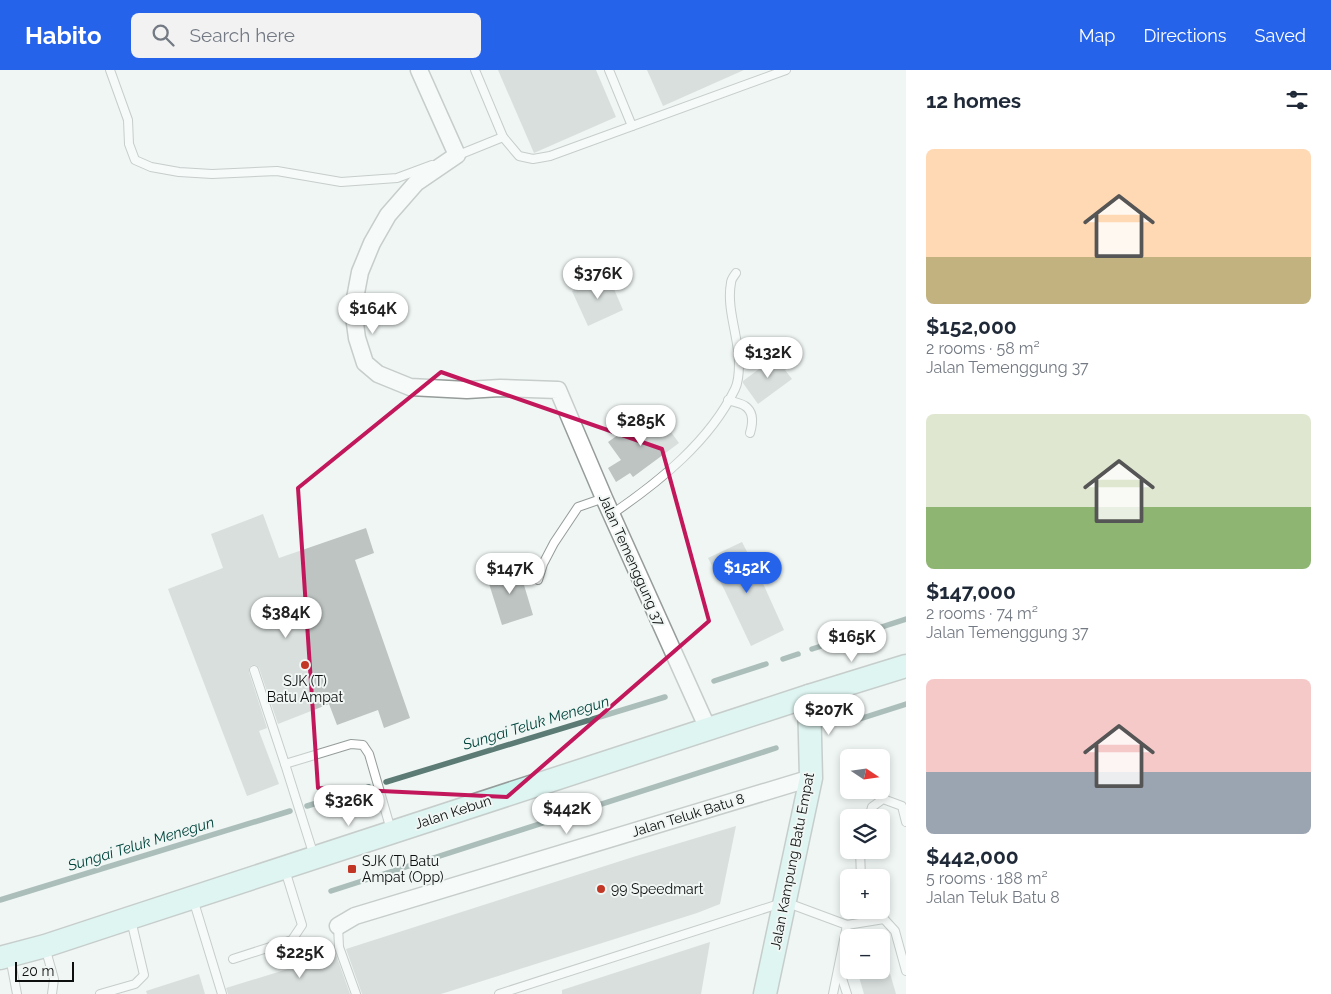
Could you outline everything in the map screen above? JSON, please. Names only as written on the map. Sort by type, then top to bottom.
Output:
[{"type":"main road","name":"Jalan Kebun","points":[[5,957],[45,946],[906,666]]},
{"type":"main road","name":"Jalan Kampung Batu Empat","points":[[765,994],[811,778],[809,696]]},
{"type":"street","points":[[419,70],[457,156]]},
{"type":"street","name":"Jalan Temenggung 37","points":[[457,156],[416,183],[388,214],[372,243],[360,272],[353,308],[357,338],[365,363],[378,374],[410,387],[467,390],[500,388],[558,390],[604,498],[708,729]]},
{"type":"street","name":"Jalan Teluk Batu 8","points":[[338,926],[355,916],[811,778]]},
{"type":"lane","points":[[110,70],[128,120],[129,144],[135,160],[151,167],[178,172],[212,174],[277,170],[342,182],[398,178],[503,137]]},
{"type":"lane","points":[[475,70],[503,137],[519,156],[533,159],[550,156],[632,126],[765,74],[786,70]]},
{"type":"lane","points":[[609,70],[632,126]]},
{"type":"lane","points":[[612,514],[639,496],[678,463],[712,427],[736,388],[739,362],[730,299],[730,281],[736,273]]},
{"type":"lane","points":[[728,400],[745,406],[752,416],[753,423],[750,433]]},
{"type":"lane","points":[[538,580],[543,564],[554,543],[578,508],[604,498]]},
{"type":"lane","points":[[254,670],[315,858]]},
{"type":"lane","points":[[286,764],[351,744],[363,745],[369,754],[392,832]]},
{"type":"lane","points":[[872,809],[883,799],[902,806],[906,822]]},
{"type":"lane","points":[[233,959],[292,940],[302,925],[284,868]]},
{"type":"lane","points":[[193,897],[222,994]]},
{"type":"lane","points":[[499,994],[785,902],[847,925],[884,919],[895,931],[906,971]]},
{"type":"lane","points":[[100,994],[135,984],[144,975],[130,918]]},
{"type":"lane","points":[[833,994],[847,925]]},
{"type":"lane","points":[[338,926],[339,947],[356,994]]},
{"type":"lane","points":[[45,946],[54,979],[52,994]]},
{"type":"lane","points":[[5,957],[17,994]]},
{"type":"lane","points":[[838,968],[847,994]]},
{"type":"highlighted area","points":[[441,372],[662,449],[709,621],[507,797],[318,788],[298,488]]},
{"type":"building","points":[[498,70],[596,70],[616,117],[534,153]]},
{"type":"building","points":[[647,70],[744,70],[663,106]]},
{"type":"building","points":[[608,275],[623,310],[588,326],[572,291]]},
{"type":"building","points":[[779,354],[788,368],[785,370],[792,379],[758,404],[743,381]]},
{"type":"building","points":[[657,413],[679,443],[633,477],[630,473],[616,482],[608,468],[621,460],[608,442],[638,421],[641,426]]},
{"type":"building","name":"SJK (T) Batu Ampat","points":[[263,514],[279,558],[366,528],[374,553],[355,560],[410,718],[384,728],[378,710],[337,725],[329,704],[278,724],[259,668],[256,665],[252,665],[249,668],[249,672],[267,728],[259,731],[279,784],[247,796],[168,589],[223,568],[211,534]]},
{"type":"building","points":[[742,542],[784,630],[751,646],[708,558]]},
{"type":"building","points":[[518,565],[533,615],[502,625],[486,574]]},
{"type":"building","points":[[736,826],[720,904],[697,913],[441,994],[362,994],[346,949]]},
{"type":"building","points":[[710,942],[701,994],[562,994],[562,990]]},
{"type":"building","points":[[335,952],[350,994],[228,994],[226,988],[291,968],[291,965]]},
{"type":"building","points":[[890,973],[896,994],[864,994],[860,979],[890,979]]},
{"type":"building","points":[[199,974],[205,994],[147,994],[146,991]]},
{"type":"waterway","name":"Sungai Teluk Menegun","points":[[860,634],[906,619]]},
{"type":"waterway","name":"Sungai Teluk Menegun","points":[[812,649],[844,639]]},
{"type":"waterway","name":"Sungai Teluk Menegun","points":[[783,659],[798,654]]},
{"type":"waterway","name":"Sungai Teluk Menegun","points":[[714,681],[766,664]]},
{"type":"waterway","name":"Sungai Teluk Menegun","points":[[386,782],[665,697]]},
{"type":"waterway","points":[[847,723],[906,704]]},
{"type":"waterway","points":[[331,891],[776,748]]},
{"type":"waterway","name":"Sungai Teluk Menegun","points":[[307,806],[369,787]]},
{"type":"waterway","name":"Sungai Teluk Menegun","points":[[0,900],[290,811]]},
{"type":"place","name":"SJK (T) Batu Ampat","points":[[305,665]]},
{"type":"place","name":"SJK (T) Batu Ampat (Opp)","points":[[352,869]]},
{"type":"place","name":"99 Speedmart","points":[[601,889]]}]
